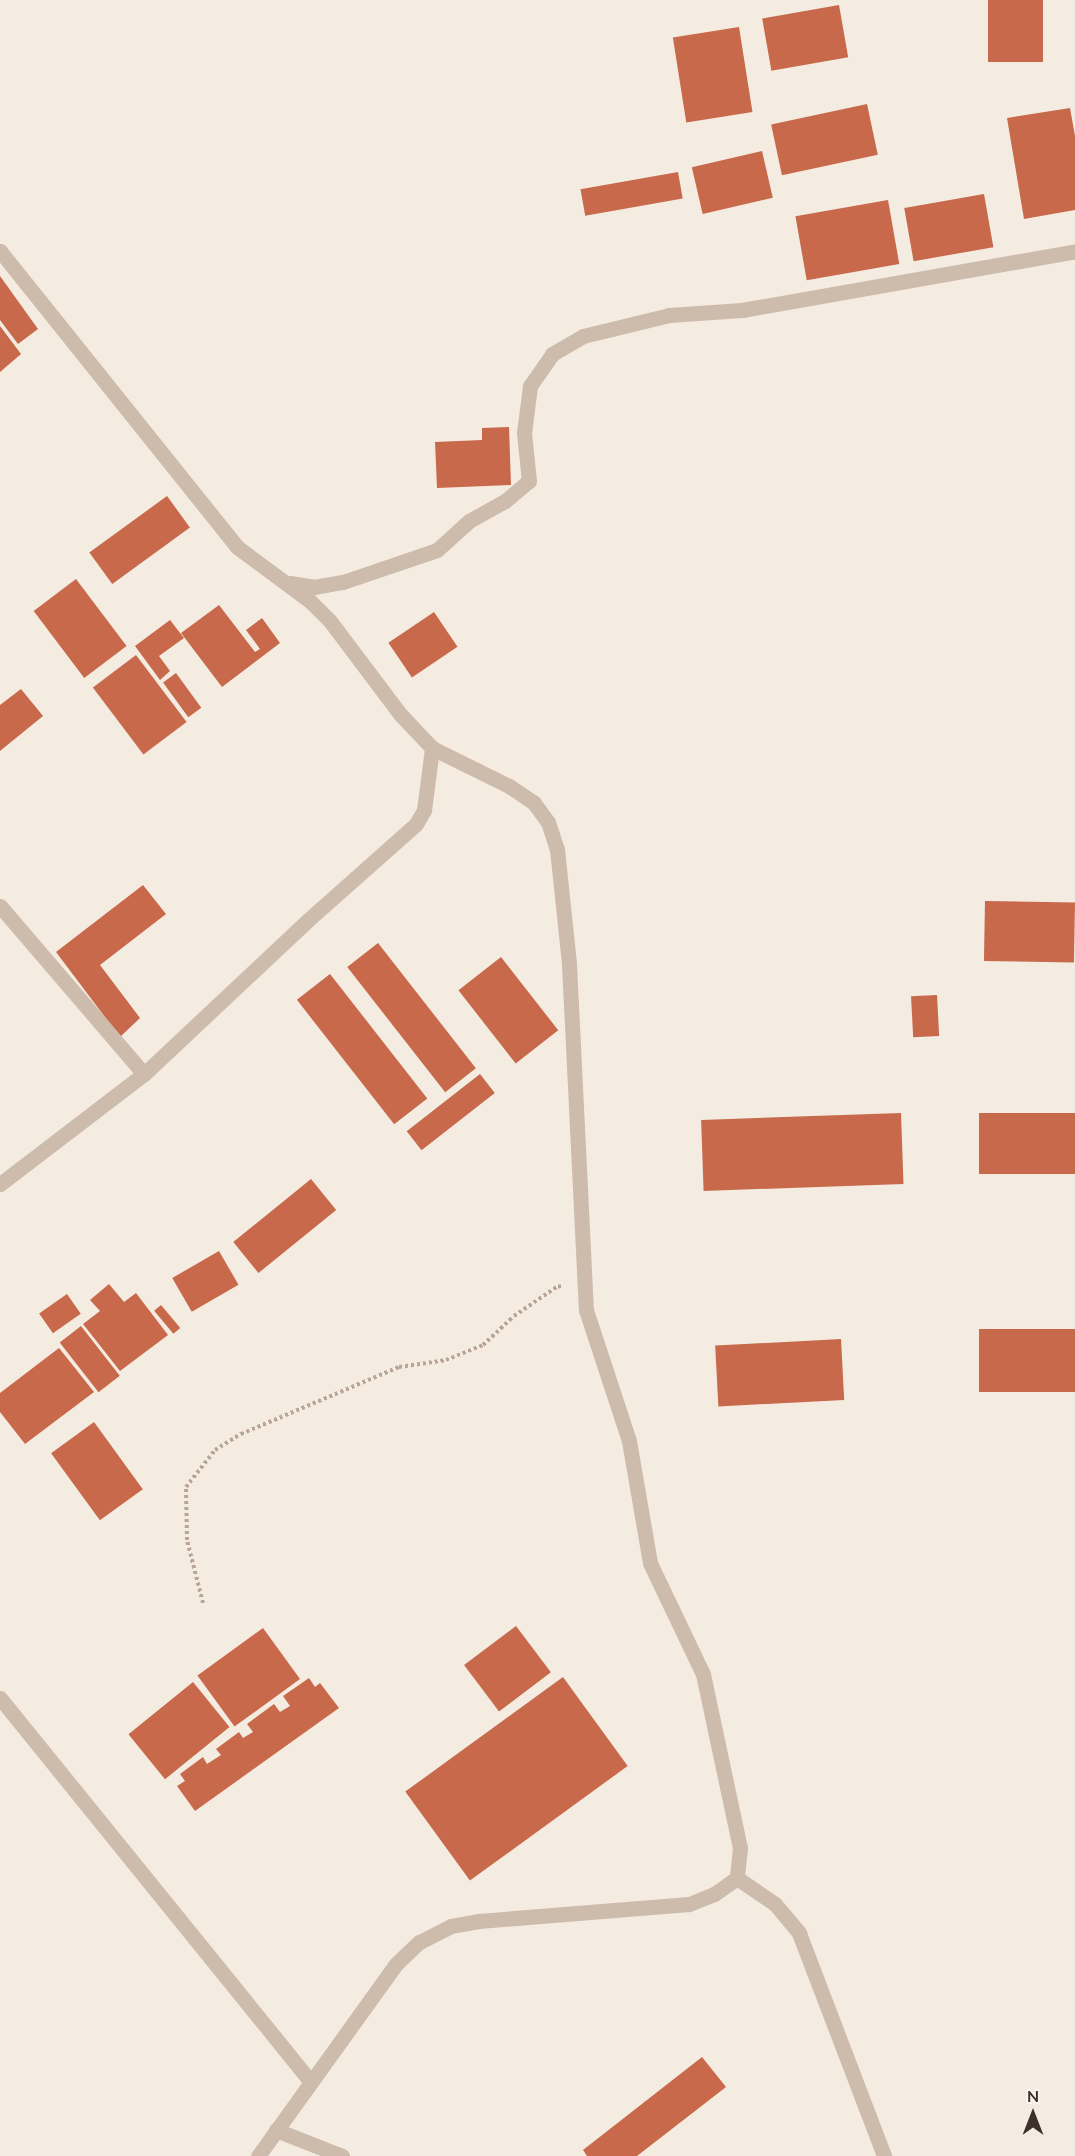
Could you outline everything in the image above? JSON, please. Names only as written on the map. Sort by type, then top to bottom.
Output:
[{"type":"street","points":[[0,251],[211,520],[237,547],[288,583],[330,621],[400,714],[432,748],[534,803],[548,822],[557,849],[570,964],[583,1199],[583,1292],[629,1441],[650,1563],[703,1674],[740,1848],[737,1878]]},
{"type":"street","points":[[288,583],[314,586],[343,582],[437,550],[462,526],[529,481],[524,433],[530,386],[552,354],[583,336],[669,315],[741,310],[1075,251]]},
{"type":"street","points":[[0,1184],[144,1074],[308,920],[416,824],[424,810],[432,748]]},
{"type":"street","points":[[0,906],[144,1074]]},
{"type":"street","points":[[0,1698],[311,2082]]},
{"type":"street","points":[[258,2156],[396,1964],[419,1942],[451,1926],[689,1904],[737,1878]]},
{"type":"street","points":[[737,1878],[775,1904],[799,1933],[884,2156]]},
{"type":"street","points":[[276,2130],[342,2156]]},
{"type":"path","points":[[203,1603],[187,1540],[186,1487],[215,1450],[241,1434],[399,1367],[446,1360],[483,1345],[514,1317],[558,1286],[583,1292]]},
{"type":"building","points":[[988,0],[1043,0],[1043,62],[988,62]]},
{"type":"building","points":[[839,5],[848,57],[771,71],[762,19]]},
{"type":"building","points":[[739,27],[752,112],[686,122],[673,37]]},
{"type":"building","points":[[867,104],[878,155],[782,175],[771,124]]},
{"type":"building","points":[[1070,108],[1075,136],[1075,210],[1024,219],[1007,118]]},
{"type":"building","points":[[762,151],[773,198],[703,214],[692,167]]},
{"type":"building","points":[[678,172],[683,199],[585,216],[581,189]]},
{"type":"building","points":[[984,194],[993,247],[914,261],[904,208]]},
{"type":"building","points":[[888,200],[899,264],[807,280],[795,216]]},
{"type":"building","points":[[0,276],[38,329],[18,344],[0,320]]},
{"type":"building","points":[[0,326],[21,354],[0,372]]},
{"type":"building","points":[[509,427],[511,485],[437,488],[435,442],[482,440],[482,428]]},
{"type":"building","points":[[167,496],[190,528],[112,584],[89,552]]},
{"type":"building","points":[[76,579],[127,646],[84,678],[34,611]]},
{"type":"building","points":[[219,605],[255,652],[260,649],[246,630],[262,618],[280,643],[222,687],[181,633]]},
{"type":"building","points":[[434,612],[457,647],[412,678],[388,643]]},
{"type":"building","points":[[170,620],[184,638],[159,656],[170,671],[160,680],[135,646]]},
{"type":"building","points":[[136,655],[187,722],[143,755],[93,687]]},
{"type":"building","points":[[176,673],[201,708],[188,717],[163,682]]},
{"type":"building","points":[[21,689],[43,716],[0,751],[0,705]]},
{"type":"building","points":[[143,885],[166,914],[100,965],[140,1018],[120,1037],[56,952]]},
{"type":"building","points":[[985,901],[1075,903],[1074,963],[984,961]]},
{"type":"building","points":[[378,943],[476,1068],[445,1092],[347,967]]},
{"type":"building","points":[[501,957],[558,1030],[516,1064],[458,990]]},
{"type":"building","points":[[330,974],[427,1099],[394,1124],[297,1000]]},
{"type":"building","points":[[937,995],[939,1036],[913,1037],[911,996]]},
{"type":"building","points":[[480,1074],[495,1093],[421,1150],[407,1131]]},
{"type":"building","points":[[901,1113],[903,1184],[704,1191],[701,1120]]},
{"type":"building","points":[[979,1113],[1075,1113],[1075,1174],[979,1174]]},
{"type":"building","points":[[311,1179],[336,1210],[258,1273],[233,1242]]},
{"type":"building","points":[[219,1251],[238,1285],[192,1312],[172,1278]]},
{"type":"building","points":[[109,1284],[124,1302],[136,1293],[168,1335],[120,1371],[83,1324],[100,1311],[90,1300]]},
{"type":"building","points":[[67,1294],[81,1314],[53,1333],[39,1314]]},
{"type":"building","points":[[161,1305],[180,1328],[173,1334],[154,1311]]},
{"type":"building","points":[[81,1326],[120,1376],[99,1392],[60,1343]]},
{"type":"building","points":[[979,1329],[1075,1329],[1075,1392],[979,1392]]},
{"type":"building","points":[[841,1339],[844,1400],[718,1407],[715,1346]]},
{"type":"building","points":[[59,1348],[94,1392],[25,1444],[0,1412],[0,1393]]},
{"type":"building","points":[[94,1422],[143,1489],[100,1520],[51,1453]]},
{"type":"building","points":[[516,1626],[551,1672],[499,1711],[464,1665]]},
{"type":"building","points":[[263,1628],[300,1679],[235,1727],[197,1676]]},
{"type":"building","points":[[563,1677],[628,1766],[470,1881],[405,1792]]},
{"type":"building","points":[[309,1678],[315,1687],[320,1683],[339,1708],[195,1811],[177,1786],[185,1781],[180,1774],[203,1757],[207,1764],[221,1755],[216,1749],[239,1732],[243,1738],[253,1732],[247,1724],[274,1704],[280,1712],[290,1706],[283,1696]]},
{"type":"building","points":[[193,1682],[230,1727],[165,1779],[128,1734]]},
{"type":"building","points":[[702,2057],[726,2087],[637,2156],[587,2156],[583,2150]]}]
